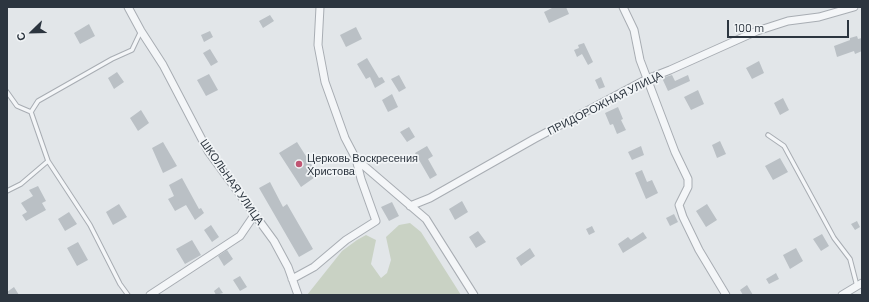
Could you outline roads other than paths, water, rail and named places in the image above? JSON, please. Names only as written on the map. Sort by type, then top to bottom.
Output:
[{"type":"street","name":"ШКОЛЬНАЯ УЛИЦА","points":[[128,7],[141,31],[163,65],[208,151],[274,241],[288,267],[298,295]]},
{"type":"street","points":[[292,279],[314,267],[346,240],[376,221],[361,179],[356,159],[345,138],[325,82],[318,45],[320,7]]},
{"type":"street","points":[[623,7],[634,30],[640,60],[647,79],[675,152],[688,179],[688,187],[679,205],[682,218],[726,295]]},
{"type":"street","name":"ПРИДОРОЖНАЯ УЛИЦА","points":[[410,206],[430,198],[534,139],[647,79],[757,32],[788,21],[819,17],[854,7]]},
{"type":"street","points":[[356,159],[426,219],[474,295]]},
{"type":"street","points":[[150,295],[240,236],[255,214]]},
{"type":"street","points":[[842,295],[860,285]]},
{"type":"lane","points":[[31,112],[38,101],[112,59],[132,50],[141,31]]},
{"type":"lane","points":[[7,92],[17,106],[31,112],[48,161],[90,225],[120,284],[128,295]]},
{"type":"lane","points":[[768,135],[784,146],[834,238],[850,259],[860,285]]},
{"type":"lane","points":[[7,191],[21,184],[48,161]]},
{"type":"place","name":"Церковь Воскресения Христова","points":[[299,164]]}]
